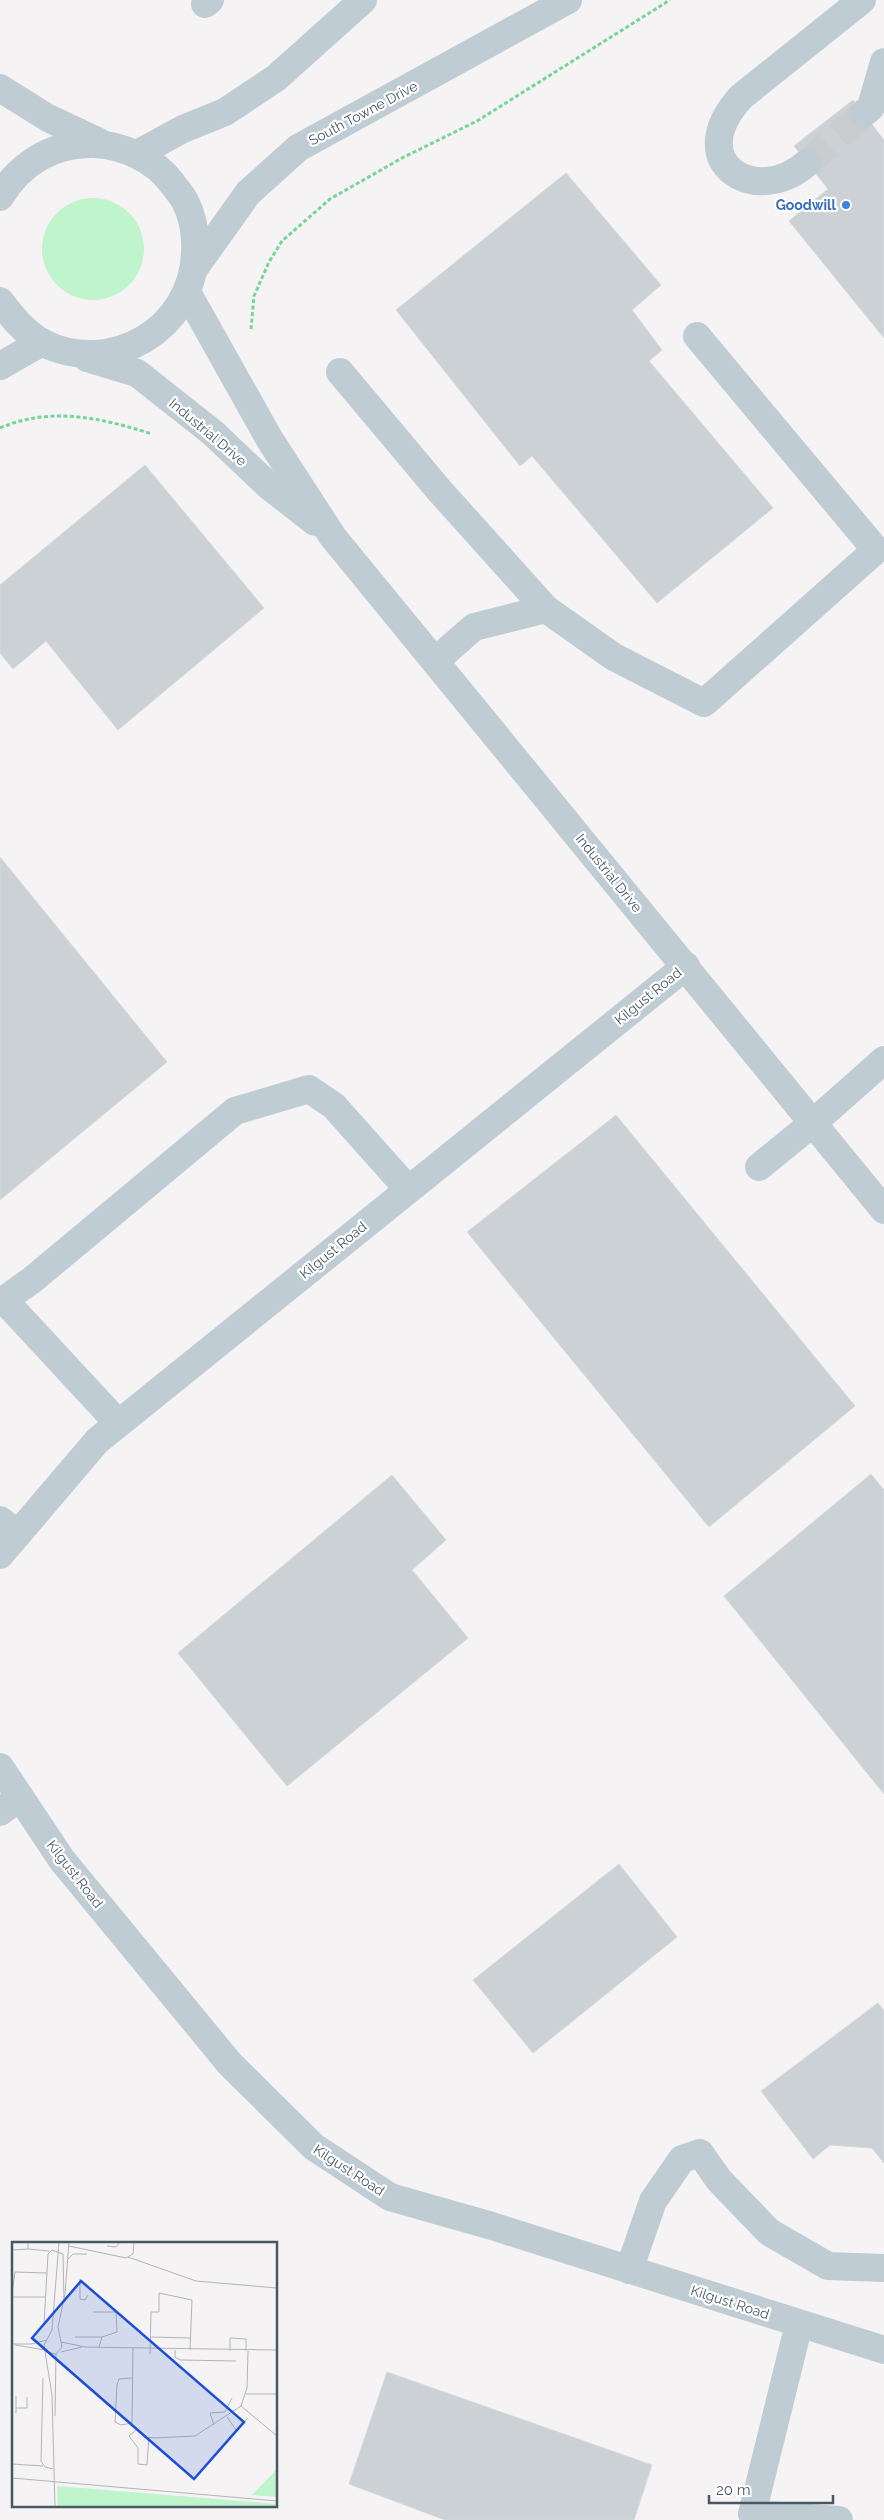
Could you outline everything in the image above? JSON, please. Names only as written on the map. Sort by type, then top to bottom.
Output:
[{"type":"street","points":[[137,154],[183,129],[225,112],[276,78],[363,0]]},
{"type":"street","name":"South Towne Drive","points":[[69,352],[97,354],[125,349],[151,336],[172,317],[191,280],[248,193],[298,148],[568,0]]},
{"type":"street","points":[[807,163],[776,180],[759,181],[736,176],[725,164],[720,153],[717,141],[720,126],[727,112],[741,97],[862,0]]},
{"type":"street","points":[[864,114],[871,107],[884,62]]},
{"type":"street","points":[[0,88],[48,118],[105,144],[137,154],[165,174],[185,202],[196,234],[191,280]]},
{"type":"street","points":[[0,197],[7,184],[27,165],[50,151],[77,144],[105,144]]},
{"type":"street","name":"Industrial Drive","points":[[191,280],[261,424],[333,538],[686,966],[884,1210]]},
{"type":"street","points":[[0,301],[17,324],[42,342],[69,352]]},
{"type":"street","points":[[340,372],[439,490],[546,609],[614,656],[704,703],[876,550],[697,336]]},
{"type":"street","points":[[0,366],[42,342]]},
{"type":"street","name":"Industrial Drive","points":[[69,352],[137,373],[213,433],[269,486],[333,538]]},
{"type":"street","points":[[435,661],[474,627],[546,609]]},
{"type":"street","name":"Kilgust Road","points":[[0,1555],[9,1527],[97,1440],[686,966]]},
{"type":"street","points":[[759,1167],[813,1123],[884,1060]]},
{"type":"street","points":[[118,1423],[2,1301],[32,1280],[235,1111],[309,1088],[334,1106],[408,1190]]},
{"type":"street","name":"Kilgust Road","points":[[0,1767],[10,1804],[62,1860],[230,2064],[314,2147],[390,2197],[884,2350]]},
{"type":"street","points":[[629,2270],[653,2201],[682,2159],[700,2152],[719,2180],[768,2232],[828,2266],[884,2268]]},
{"type":"street","points":[[799,2324],[752,2514],[839,2520]]},
{"type":"path","points":[[253,336],[250,326],[254,296],[269,262],[282,241],[324,204],[402,158],[477,121],[670,0]]},
{"type":"path","points":[[0,428],[15,422],[78,415],[105,420],[152,434]]},
{"type":"green space","points":[[93,198],[113,202],[129,213],[140,229],[144,249],[140,269],[129,285],[113,296],[93,300],[73,296],[57,285],[46,269],[42,249],[46,229],[57,213],[73,202]]},
{"type":"building","name":"Goodwill","points":[[853,100],[884,140],[884,338],[789,221],[828,189],[794,146]]},
{"type":"building","points":[[566,173],[661,285],[632,310],[662,350],[649,361],[773,508],[657,603],[532,456],[520,466],[396,310]]},
{"type":"building","points":[[145,465],[264,608],[118,730],[46,641],[13,669],[0,653],[0,585]]},
{"type":"building","points":[[0,857],[167,1062],[0,1200]]},
{"type":"building","points":[[616,1115],[855,1406],[709,1527],[467,1232]]},
{"type":"building","points":[[871,1474],[884,1490],[884,1794],[724,1596]]},
{"type":"building","points":[[392,1475],[446,1540],[412,1570],[468,1638],[287,1786],[178,1653]]},
{"type":"building","points":[[619,1864],[677,1937],[533,2053],[473,1980]]},
{"type":"building","points":[[878,2003],[884,2011],[884,2163],[872,2148],[830,2145],[813,2159],[761,2091]]},
{"type":"building","points":[[387,2372],[652,2465],[634,2520],[445,2520],[349,2484]]},
{"type":"tunnel","points":[[807,163],[863,114]]},
{"type":"place","name":"Goodwill","points":[[846,205]]}]
